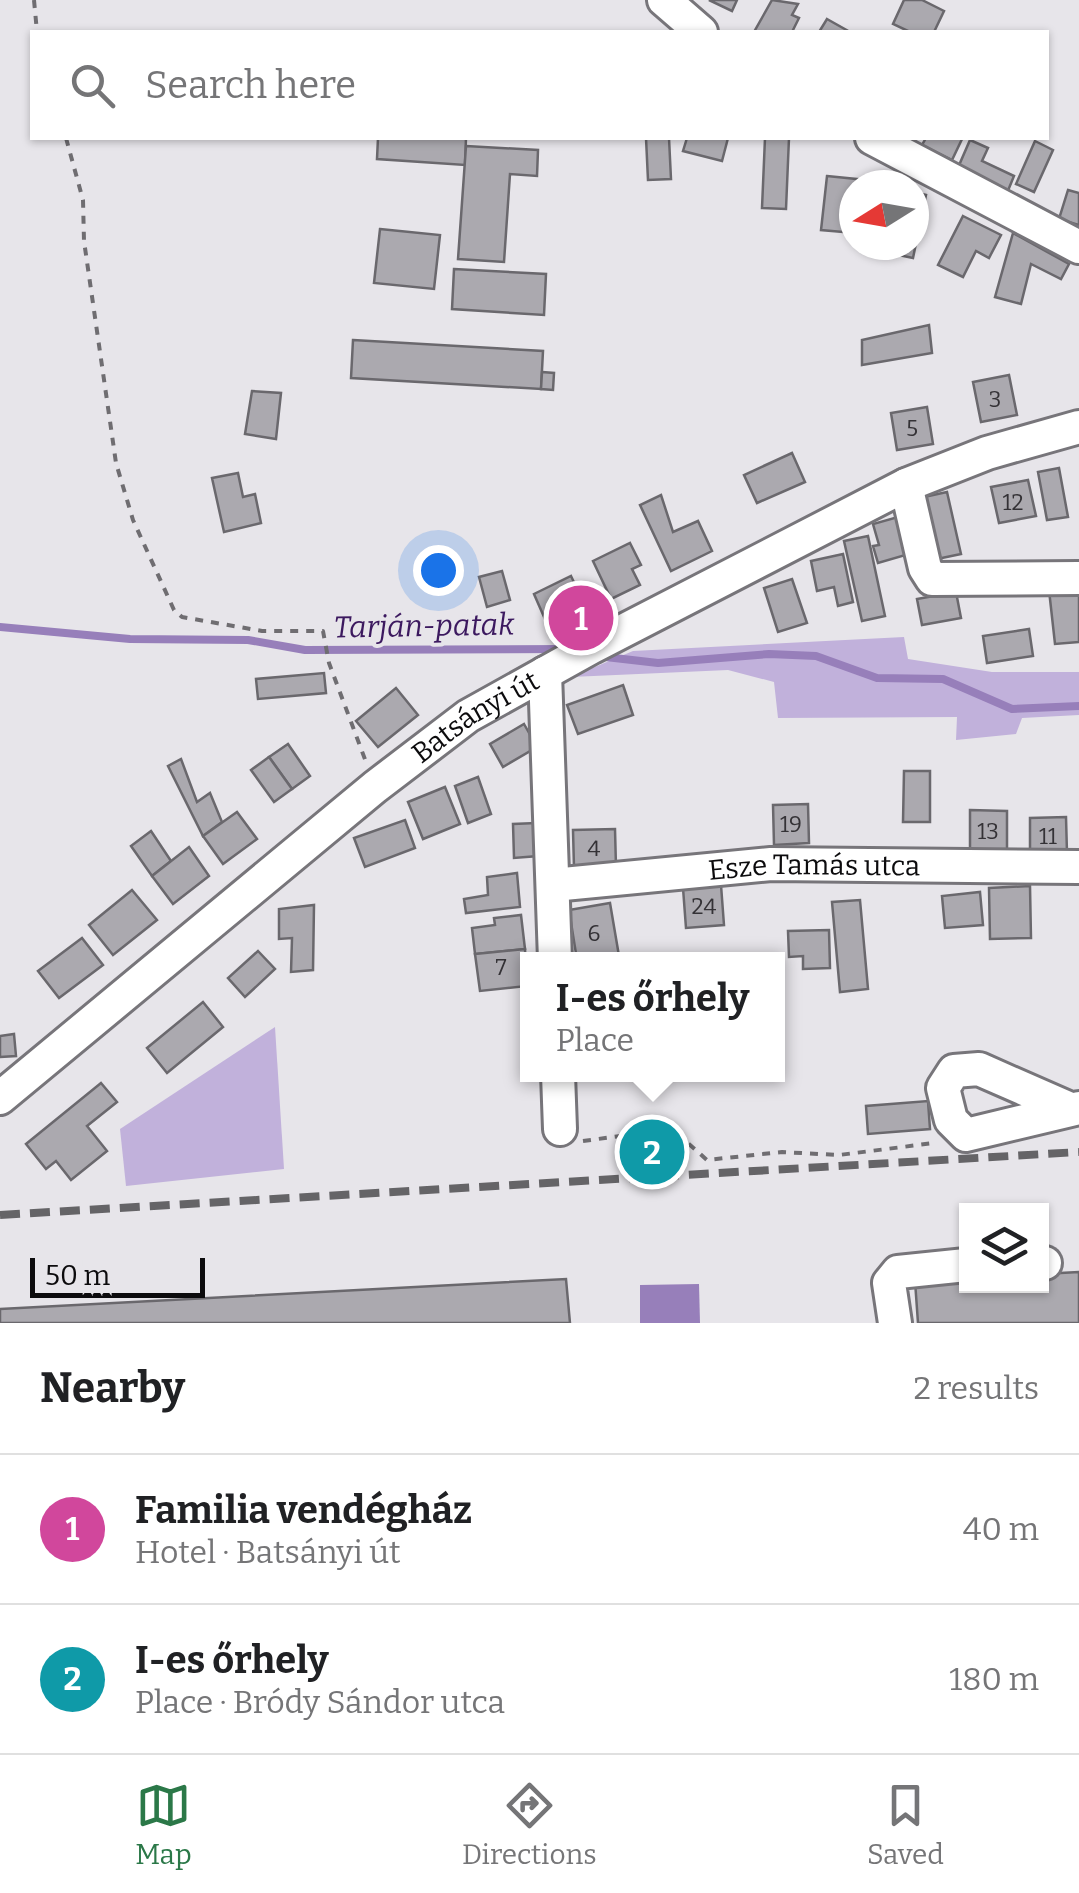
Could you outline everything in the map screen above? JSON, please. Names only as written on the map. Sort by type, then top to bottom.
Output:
[{"type":"street","points":[[664,0],[699,30]]},
{"type":"street","points":[[876,140],[1079,247]]},
{"type":"street","name":"Batsányi út","points":[[0,1098],[375,787],[468,716],[620,632],[906,485],[987,453],[1079,428]]},
{"type":"street","points":[[906,485],[925,568],[932,579],[1079,578]]},
{"type":"street","points":[[555,952],[556,666]]},
{"type":"street","name":"Esze Tamás utca","points":[[553,885],[771,864],[1079,867]]},
{"type":"street","points":[[978,1069],[1074,1108],[966,1134],[950,1120],[944,1088],[954,1071],[978,1069]]},
{"type":"street","points":[[558,1082],[560,1130]]},
{"type":"street","points":[[895,1323],[890,1282],[898,1272],[959,1266]]},
{"type":"path","points":[[34,0],[38,30]]},
{"type":"path","points":[[67,140],[83,200],[84,241],[116,463],[132,520],[174,610],[182,617],[262,632],[323,631],[329,663],[375,787]]},
{"type":"path","points":[[560,1130],[567,1141],[616,1140],[672,1129],[708,1160],[782,1152],[839,1155],[966,1134]]},
{"type":"shaded area","points":[[904,637],[908,659],[992,672],[1079,672],[1079,715],[1022,718],[1016,734],[956,740],[957,717],[778,718],[774,682],[728,670],[571,677],[633,651]]},
{"type":"shaded area","points":[[275,1027],[284,1169],[126,1186],[120,1129]]},
{"type":"shaded area","points":[[699,1284],[700,1323],[640,1323],[640,1285]]},
{"type":"building","points":[[709,0],[737,0],[732,11]]},
{"type":"building","points":[[772,0],[798,4],[792,15],[799,18],[793,30],[755,30]]},
{"type":"building","points":[[904,0],[922,0],[944,11],[935,30],[906,30],[893,24]]},
{"type":"building","points":[[827,19],[846,30],[820,30]]},
{"type":"building","points":[[378,140],[466,140],[465,165],[377,159]]},
{"type":"building","points":[[646,140],[669,140],[671,179],[648,180]]},
{"type":"building","points":[[686,140],[727,140],[722,161],[683,151]]},
{"type":"building","points":[[765,140],[789,140],[786,209],[762,208]]},
{"type":"building","points":[[925,140],[962,140],[952,160],[922,145]]},
{"type":"building","points":[[970,140],[988,148],[982,161],[1014,176],[1007,193],[957,170]]},
{"type":"building","points":[[1035,141],[1053,150],[1034,192],[1016,184]]},
{"type":"building","points":[[466,146],[538,150],[537,176],[510,174],[504,262],[458,259]]},
{"type":"building","points":[[827,176],[839,177],[839,232],[821,230]]},
{"type":"building","points":[[1068,190],[1079,193],[1079,225],[1059,219]]},
{"type":"building","points":[[963,216],[1001,235],[989,258],[976,251],[963,277],[938,265]]},
{"type":"building","points":[[380,229],[440,235],[434,289],[374,283]]},
{"type":"building","points":[[1013,233],[1069,264],[1061,279],[1031,264],[1021,304],[995,297]]},
{"type":"building","points":[[454,269],[546,274],[544,315],[452,309]]},
{"type":"building","points":[[929,325],[932,353],[862,365],[862,340]]},
{"type":"building","points":[[353,340],[543,351],[541,389],[351,378]]},
{"type":"building","points":[[542,372],[554,373],[553,390],[541,389]]},
{"type":"building","points":[[1009,375],[1017,415],[981,422],[973,382]]},
{"type":"building","points":[[252,391],[281,393],[276,439],[245,434]]},
{"type":"building","points":[[927,407],[933,444],[897,450],[891,413]]},
{"type":"building","points":[[792,453],[805,482],[757,503],[744,475]]},
{"type":"building","points":[[1059,468],[1068,517],[1047,520],[1038,472]]},
{"type":"building","points":[[238,473],[243,497],[255,494],[261,523],[224,532],[212,478]]},
{"type":"building","points":[[1028,480],[1036,516],[999,523],[991,487]]},
{"type":"building","points":[[947,492],[961,554],[937,559],[924,497]]},
{"type":"building","points":[[661,495],[673,532],[698,521],[712,551],[671,571],[640,505]]},
{"type":"building","points":[[905,515],[916,552],[878,563],[873,546],[879,545],[873,524]]},
{"type":"building","points":[[868,536],[885,616],[862,621],[844,541]]},
{"type":"building","points":[[630,543],[641,565],[632,569],[640,585],[611,599],[593,561]]},
{"type":"building","points":[[843,554],[853,602],[838,606],[834,587],[817,591],[811,561]]},
{"type":"building","points":[[502,571],[510,600],[487,607],[479,577]]},
{"type":"building","points":[[571,576],[585,606],[548,626],[534,594]]},
{"type":"building","points":[[792,579],[807,623],[778,632],[764,588]]},
{"type":"building","points":[[1079,587],[1079,642],[1055,644],[1049,590]]},
{"type":"building","points":[[956,592],[961,618],[922,625],[917,599]]},
{"type":"building","points":[[1029,629],[1033,656],[987,663],[983,636]]},
{"type":"building","points":[[324,673],[326,693],[258,699],[256,679]]},
{"type":"building","points":[[623,685],[633,715],[578,734],[567,705]]},
{"type":"building","points":[[396,688],[418,715],[378,747],[356,721]]},
{"type":"building","points":[[524,724],[537,747],[503,767],[490,744]]},
{"type":"building","points":[[288,744],[310,776],[292,789],[269,757]]},
{"type":"building","points":[[269,757],[292,789],[274,802],[251,770]]},
{"type":"building","points":[[181,759],[197,802],[210,793],[222,822],[203,836],[168,766]]},
{"type":"building","points":[[904,771],[930,771],[930,822],[903,822]]},
{"type":"building","points":[[478,777],[491,814],[468,823],[455,786]]},
{"type":"building","points":[[445,787],[460,824],[423,839],[408,802]]},
{"type":"building","points":[[808,804],[809,843],[774,845],[773,805]]},
{"type":"building","points":[[970,810],[1007,811],[1007,852],[970,851]]},
{"type":"building","points":[[237,812],[257,839],[223,864],[203,836]]},
{"type":"building","points":[[1066,817],[1067,853],[1030,854],[1030,818]]},
{"type":"building","points":[[405,820],[415,848],[365,867],[354,838]]},
{"type":"building","points":[[536,823],[538,856],[514,858],[513,824]]},
{"type":"building","points":[[615,829],[616,867],[574,868],[573,830]]},
{"type":"building","points":[[151,831],[171,861],[152,876],[131,846]]},
{"type":"building","points":[[189,847],[209,876],[173,904],[152,876]]},
{"type":"building","points":[[517,873],[520,907],[466,913],[464,899],[488,895],[487,877]]},
{"type":"building","points":[[721,885],[724,925],[686,928],[683,888]]},
{"type":"building","points":[[1030,886],[1031,938],[990,939],[989,888]]},
{"type":"building","points":[[132,890],[157,920],[113,955],[89,925]]},
{"type":"building","points":[[980,892],[983,925],[945,928],[942,896]]},
{"type":"building","points":[[860,900],[868,989],[840,992],[832,902]]},
{"type":"building","points":[[610,903],[618,952],[576,952],[569,910]]},
{"type":"building","points":[[314,905],[313,970],[291,972],[292,938],[279,939],[279,909]]},
{"type":"building","points":[[521,915],[525,949],[475,954],[472,928],[495,925],[494,918]]},
{"type":"building","points":[[829,930],[830,968],[803,969],[803,956],[789,957],[788,931]]},
{"type":"building","points":[[82,938],[103,965],[59,998],[38,971]]},
{"type":"building","points":[[525,949],[520,952],[520,987],[480,991],[475,954]]},
{"type":"building","points":[[258,951],[275,969],[245,997],[228,978]]},
{"type":"building","points":[[203,1002],[223,1027],[167,1073],[147,1048]]},
{"type":"building","points":[[14,1034],[16,1056],[0,1057],[0,1036]]},
{"type":"building","points":[[101,1083],[117,1102],[87,1126],[107,1151],[71,1180],[56,1161],[46,1169],[26,1144]]},
{"type":"building","points":[[928,1101],[930,1129],[868,1134],[866,1106]]},
{"type":"building","points":[[665,1143],[666,1160],[638,1162],[637,1145]]},
{"type":"building","points":[[1079,1272],[1079,1323],[918,1323],[915,1281],[959,1278],[959,1293],[1049,1293],[1049,1274]]},
{"type":"building","points":[[566,1279],[570,1323],[0,1323],[0,1309]]},
{"type":"waterway","name":"Tarján-patak","points":[[0,627],[130,639],[248,640],[305,650],[569,649]]},
{"type":"waterway","name":"Tarján-patak","points":[[597,656],[658,663],[769,654],[816,656],[877,678],[943,679],[1012,709],[1079,706]]},
{"type":"railway","points":[[0,1215],[1079,1152]]},
{"type":"place","name":"Familia vendégház","points":[[581,618]]},
{"type":"place","name":"I-es őrhely","points":[[652,1152]]}]
